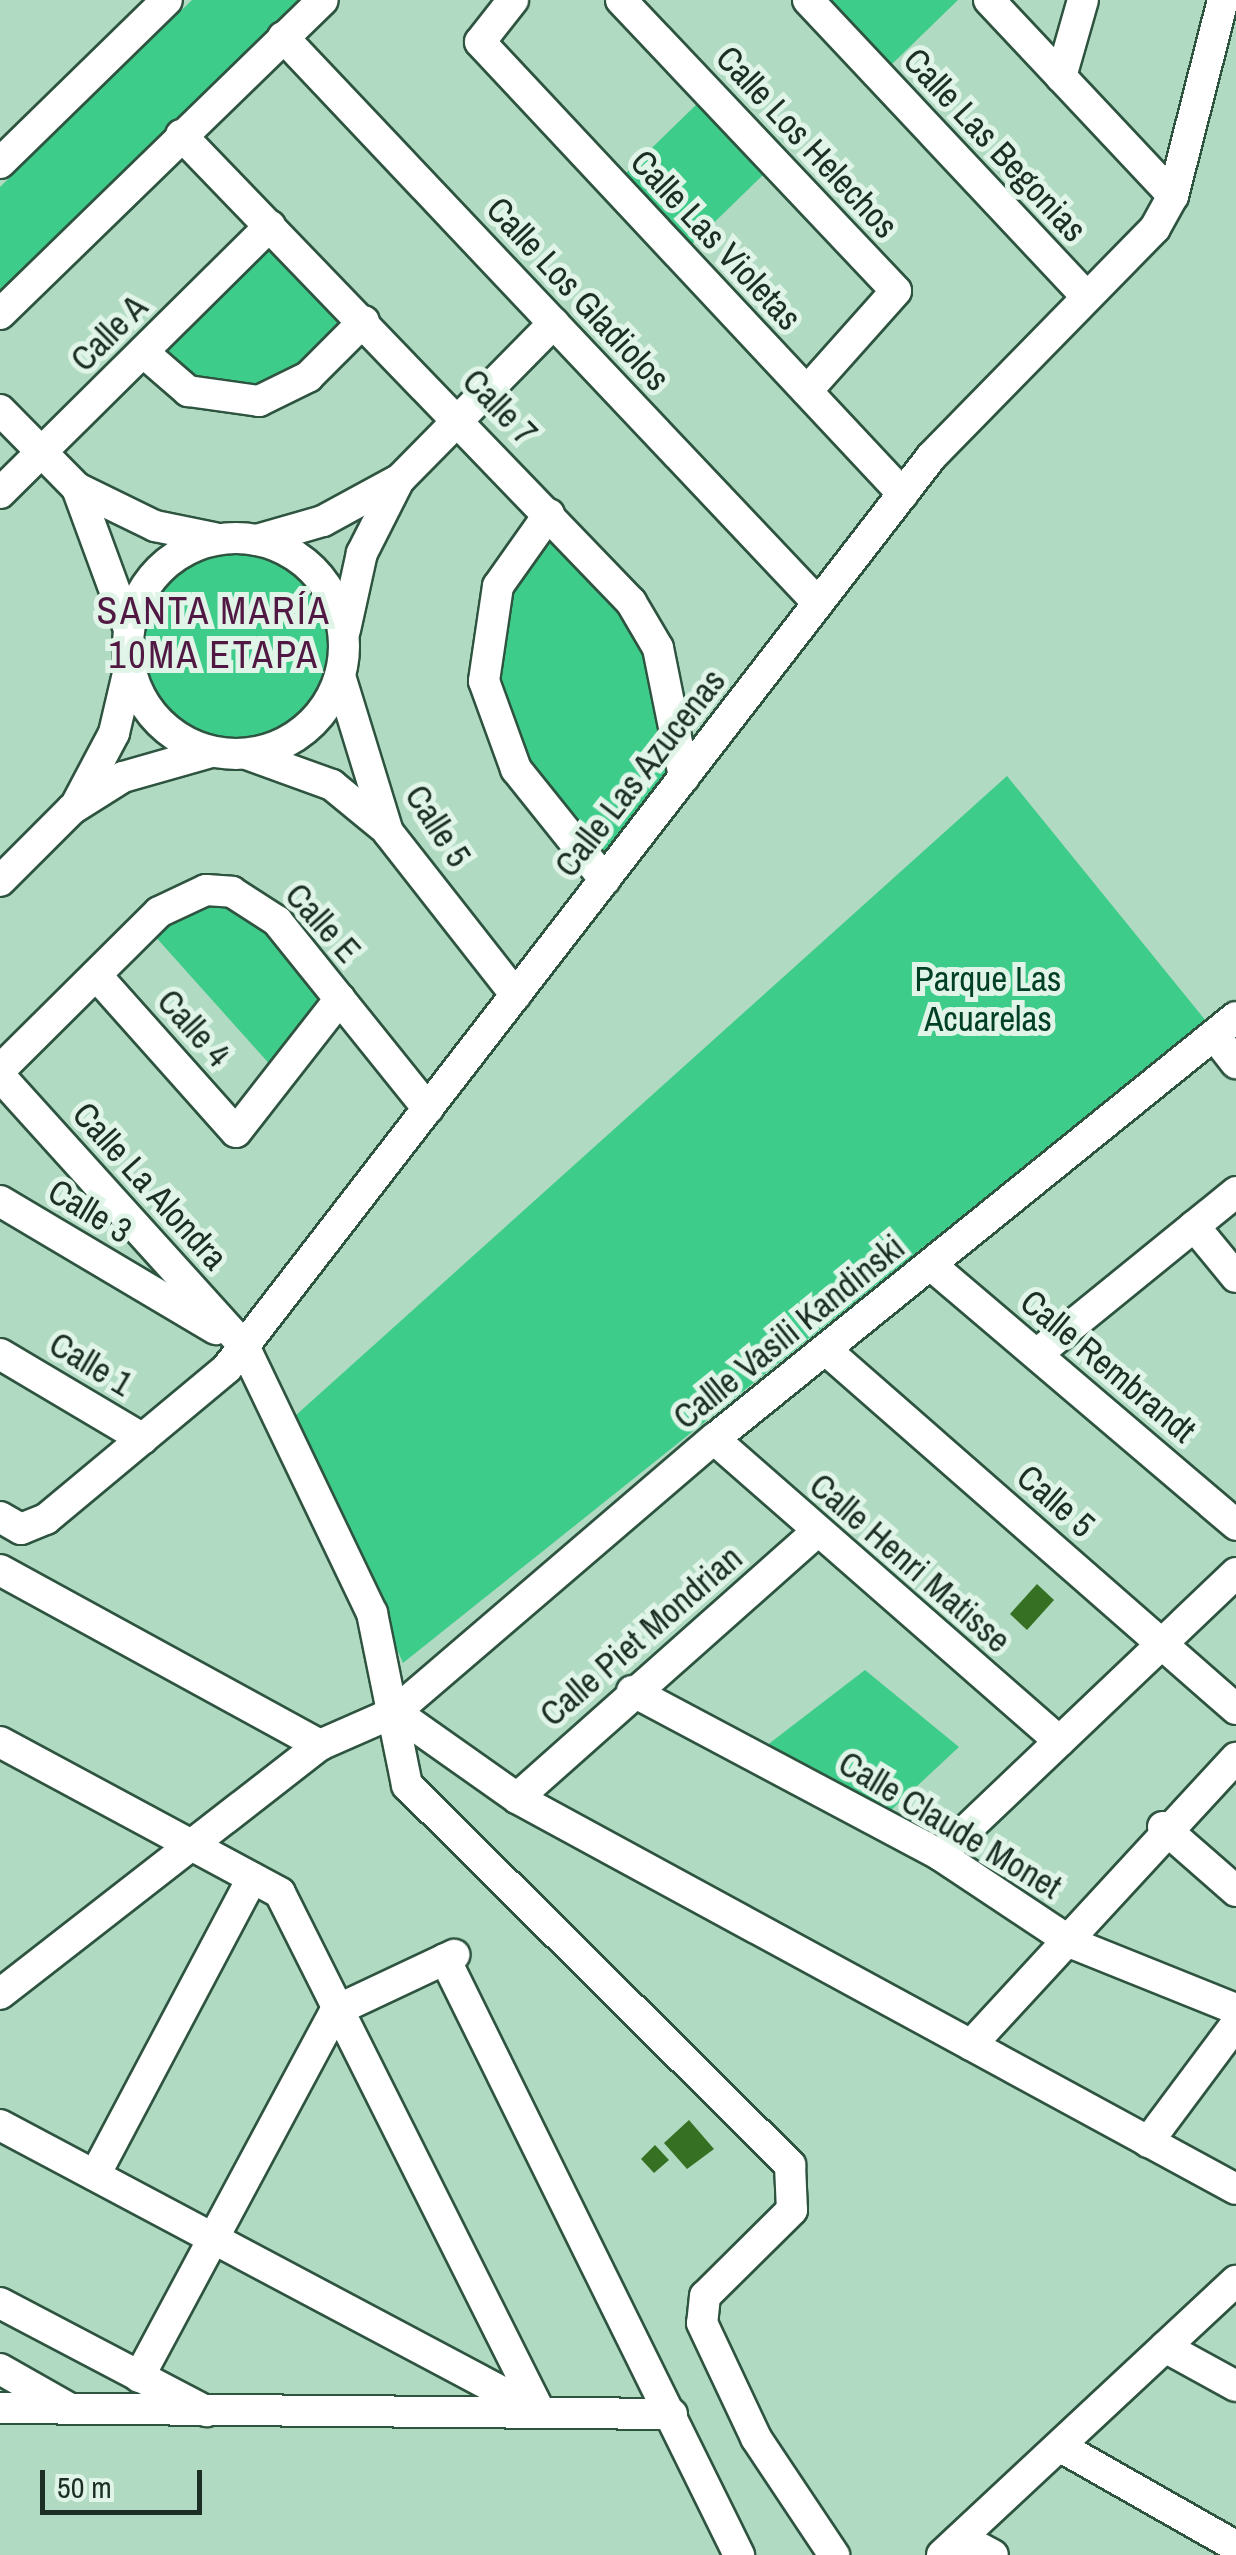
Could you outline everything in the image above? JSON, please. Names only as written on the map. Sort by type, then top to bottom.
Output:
[{"type":"street","points":[[0,164],[166,0]]},
{"type":"street","points":[[0,314],[323,0]]},
{"type":"street","name":"Calle Las Violetas","points":[[514,0],[478,34],[904,494]]},
{"type":"street","name":"Calle Los Helechos","points":[[621,0],[896,291],[807,391]]},
{"type":"street","name":"Calle Las Begonias","points":[[808,0],[1087,297]]},
{"type":"street","points":[[988,0],[1173,196]]},
{"type":"street","points":[[1061,77],[1082,0]]},
{"type":"street","name":"Calle Las Azucenas","points":[[10,1523],[46,1519],[143,1439],[244,1346],[904,494],[1155,228],[1173,196],[1224,0]]},
{"type":"street","name":"Calle Los Gladiolos","points":[[283,37],[818,603]]},
{"type":"street","name":"Calle 7","points":[[181,135],[460,418],[631,602],[658,648],[684,778]]},
{"type":"street","name":"Calle A","points":[[0,492],[270,226]]},
{"type":"street","points":[[142,352],[188,391],[258,401],[308,377],[364,321]]},
{"type":"street","points":[[0,410],[77,488],[155,526],[257,540],[323,521],[400,479],[554,323]]},
{"type":"street","points":[[247,754],[312,723],[340,676],[362,553],[400,479]]},
{"type":"street","points":[[72,809],[114,733],[130,665],[129,630],[77,488]]},
{"type":"street","points":[[549,514],[498,586],[484,682],[516,769],[605,880]]},
{"type":"street","points":[[129,630],[161,568],[222,538]]},
{"type":"street","points":[[257,540],[318,575],[344,640]]},
{"type":"street","points":[[130,665],[164,727],[211,752]]},
{"type":"street","name":"Calle 5","points":[[340,676],[388,832],[516,994]]},
{"type":"street","points":[[0,880],[72,809],[157,763],[211,752],[247,754],[332,785],[388,832]]},
{"type":"street","name":"Calle E","points":[[0,1073],[96,974],[180,898],[232,892],[277,920],[428,1109]]},
{"type":"street","name":"Calle 4","points":[[96,974],[236,1132],[340,1000]]},
{"type":"street","points":[[1225,1026],[1236,1062]]},
{"type":"street","name":"Callle Vasili Kandinski","points":[[0,1994],[185,1842],[320,1745],[394,1712],[714,1439],[1225,1026]]},
{"type":"street","name":"Calle La Alondra","points":[[0,1073],[244,1346],[372,1613],[407,1785],[790,2165],[792,2210],[705,2296],[702,2323],[756,2438],[834,2555]]},
{"type":"street","points":[[1037,1354],[1236,1192]]},
{"type":"street","name":"Calle 3","points":[[0,1201],[244,1346]]},
{"type":"street","points":[[1194,1226],[1236,1277]]},
{"type":"street","points":[[109,1266],[138,1229]]},
{"type":"street","name":"Calle Rembrandt","points":[[931,1265],[1236,1525]]},
{"type":"street","name":"Calle 5","points":[[826,1350],[1236,1709]]},
{"type":"street","name":"Calle 1","points":[[0,1354],[143,1439]]},
{"type":"street","name":"Calle Henri Matisse","points":[[714,1439],[1059,1742]]},
{"type":"street","name":"Calle Piet Mondrian","points":[[517,1798],[632,1692],[817,1532]]},
{"type":"street","points":[[0,1570],[320,1745]]},
{"type":"street","points":[[940,1855],[1236,1573]]},
{"type":"street","name":"Calle Claude Monet","points":[[632,1692],[940,1855],[1074,1944],[1236,2009]]},
{"type":"street","points":[[394,1712],[517,1798],[1236,2190]]},
{"type":"street","points":[[3,1748],[280,1893],[335,2010],[540,2412]]},
{"type":"street","points":[[971,2045],[1074,1944],[1163,1827],[1236,1758]]},
{"type":"street","points":[[1163,1827],[1236,1891]]},
{"type":"street","points":[[95,2175],[252,1878]]},
{"type":"street","points":[[140,2377],[335,2010],[450,1957],[739,2555]]},
{"type":"street","points":[[1148,2142],[1236,2024]]},
{"type":"street","points":[[0,2125],[540,2412]]},
{"type":"street","points":[[952,2546],[1236,2282]]},
{"type":"street","points":[[0,2303],[213,2415]]},
{"type":"street","points":[[1165,2347],[1236,2386]]},
{"type":"street","points":[[0,2369],[70,2408]]},
{"type":"street","points":[[0,2408],[213,2415],[672,2414]]},
{"type":"street","points":[[1061,2446],[1231,2545]]},
{"type":"street","points":[[952,2546],[993,2555]]},
{"type":"green space","points":[[192,0],[305,0],[0,297],[0,187]]},
{"type":"green space","points":[[825,0],[958,0],[889,67]]},
{"type":"green space","points":[[698,103],[765,173],[692,244],[625,174]]},
{"type":"green space","points":[[271,240],[350,320],[279,386],[199,386],[157,351]]},
{"type":"green space","points":[[548,529],[643,642],[671,772],[604,860],[522,758],[494,687],[502,606]]},
{"type":"green space","points":[[236,549],[273,557],[305,578],[326,610],[334,647],[326,684],[305,716],[273,737],[236,745],[199,737],[167,716],[146,684],[138,647],[146,610],[167,578],[199,557]]},
{"type":"green space","name":"Parque Las Acuarelas","points":[[1007,776],[1206,1021],[403,1663],[295,1416]]},
{"type":"green space","points":[[212,899],[261,917],[329,1000],[273,1068],[153,934],[179,910]]},
{"type":"green space","points":[[865,1670],[959,1747],[887,1814],[766,1746]]},
{"type":"building","points":[[1037,1584],[1054,1600],[1027,1630],[1010,1614]]},
{"type":"building","points":[[689,2120],[714,2149],[687,2169],[664,2143]]},
{"type":"building","points":[[655,2145],[669,2160],[654,2173],[641,2159]]},
{"type":"district","name":"SANTA MARÍA 10MA ETAPA","points":[[214,633]]}]
